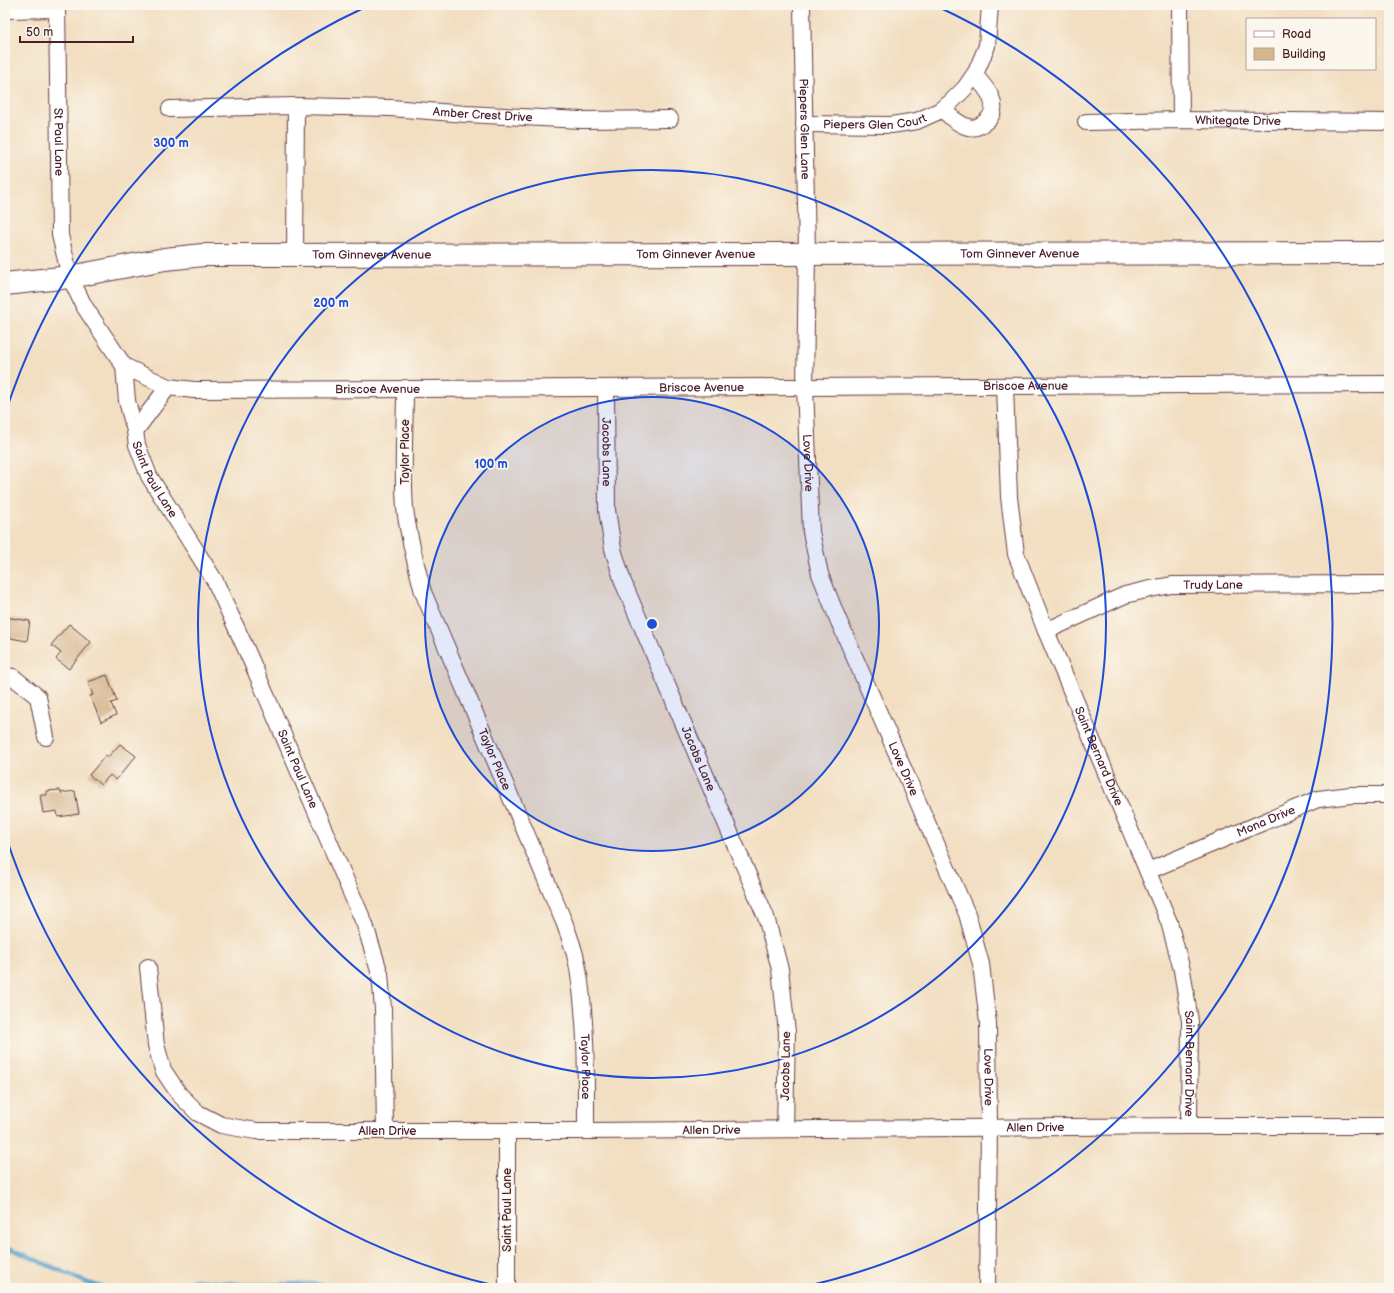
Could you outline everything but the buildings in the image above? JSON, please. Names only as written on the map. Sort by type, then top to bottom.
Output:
[{"type":"main road","name":"Tom Ginnever Avenue","points":[[5,284],[70,278],[203,254],[1389,253]]},
{"type":"street","name":"Piepers Glen Lane","points":[[802,5],[807,253]]},
{"type":"street","name":"Piepers Glen Court","points":[[804,124],[891,125],[917,121],[942,109],[965,88],[974,75],[987,46],[990,5]]},
{"type":"street","points":[[1180,5],[1181,120]]},
{"type":"street","points":[[5,10],[57,7]]},
{"type":"street","name":"St Paul Lane","points":[[57,7],[60,235],[70,278]]},
{"type":"street","name":"Piepers Glen Court","points":[[942,109],[954,120],[968,128],[979,127],[989,119],[994,108],[992,98],[974,75]]},
{"type":"street","points":[[295,254],[296,106]]},
{"type":"street","name":"Amber Crest Drive","points":[[170,108],[296,106],[391,108],[466,114],[581,120],[670,120]]},
{"type":"street","name":"Whitegate Drive","points":[[1086,122],[1181,120],[1389,122]]},
{"type":"street","name":"Love Drive","points":[[807,253],[805,387],[811,532],[820,574],[837,617],[966,914],[981,964],[988,1023],[989,1128],[987,1288]]},
{"type":"street","points":[[70,278],[84,306],[124,366],[127,401],[135,431]]},
{"type":"street","name":"Briscoe Avenue","points":[[124,366],[168,387],[194,390],[1389,384]]},
{"type":"street","name":"Saint Bernard Drive","points":[[1005,386],[1009,497],[1016,554],[1046,631],[1169,922],[1183,977],[1190,1021],[1188,1126]]},
{"type":"street","points":[[135,431],[168,387]]},
{"type":"street","name":"Taylor Place","points":[[405,388],[405,509],[411,547],[423,592],[564,922],[577,962],[583,1010],[586,1064],[586,1131]]},
{"type":"street","name":"Jacobs Lane","points":[[606,388],[607,510],[613,549],[623,582],[766,917],[780,969],[787,1032],[785,1129]]},
{"type":"street","name":"Saint Paul Lane","points":[[135,431],[137,445],[149,476],[222,595],[365,925],[380,974],[383,1009],[385,1130]]},
{"type":"street","name":"Trudy Lane","points":[[1046,631],[1125,595],[1172,585],[1389,584]]},
{"type":"street","points":[[5,676],[13,677],[38,697],[46,737]]},
{"type":"street","name":"Mona Drive","points":[[1148,871],[1318,799],[1351,795],[1389,795]]},
{"type":"street","name":"Allen Drive","points":[[148,967],[156,1045],[163,1070],[179,1094],[198,1113],[221,1125],[256,1131],[586,1131],[1188,1126],[1389,1126]]},
{"type":"street","name":"Saint Paul Lane","points":[[507,1131],[507,1288]]},
{"type":"waterway","points":[[5,1246],[88,1283],[105,1288]]},
{"type":"waterway","points":[[179,1288],[195,1280],[246,1285],[308,1284],[370,1288]]}]
